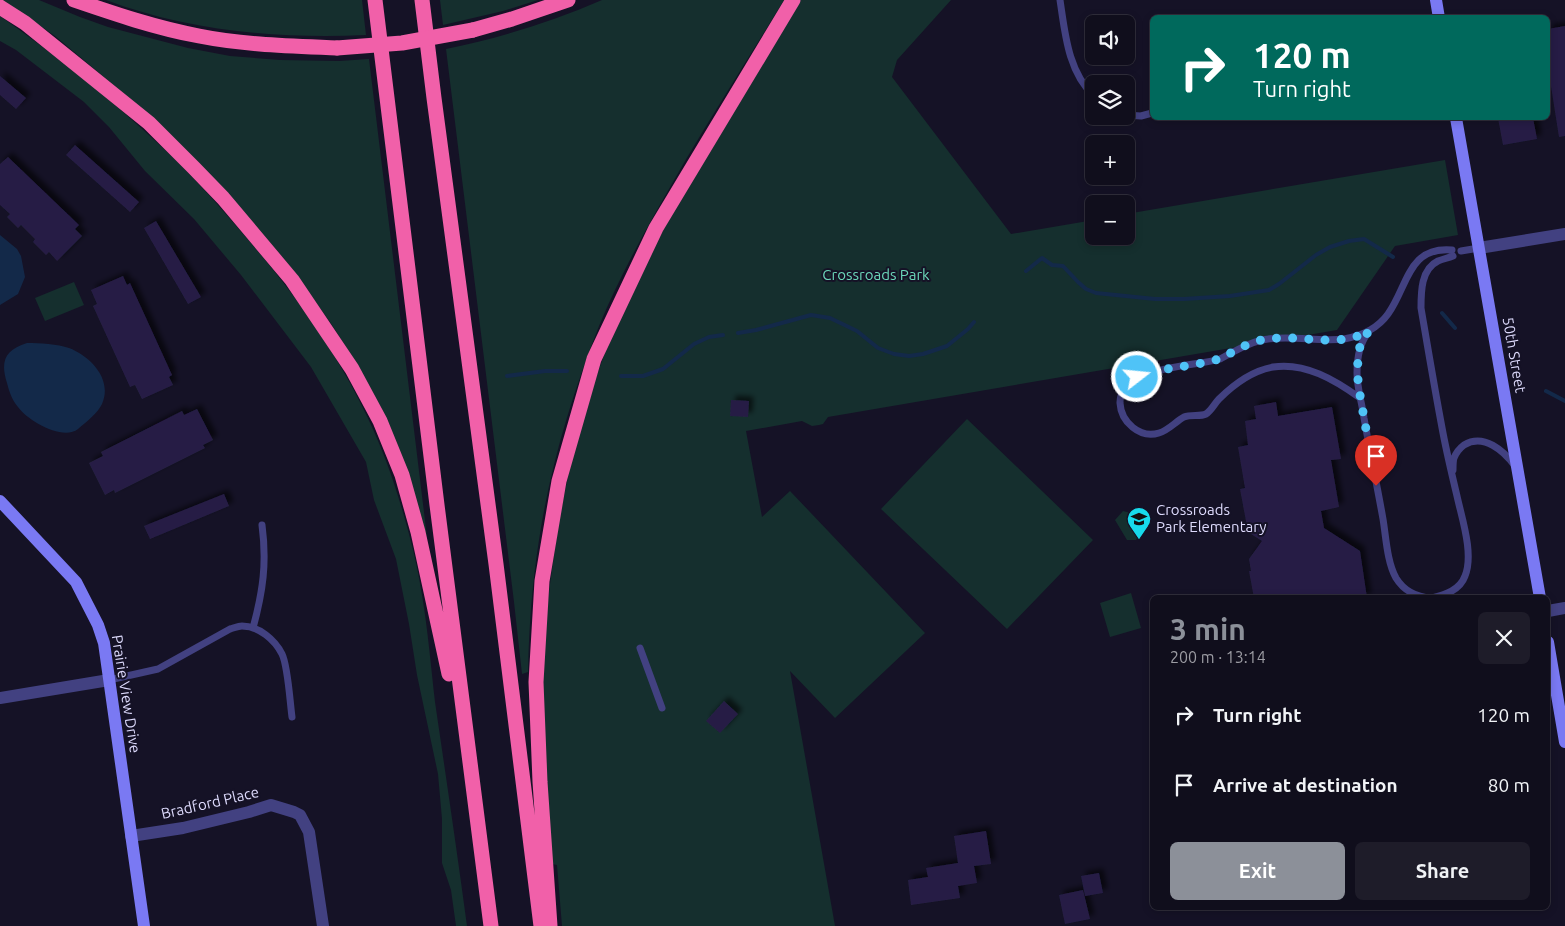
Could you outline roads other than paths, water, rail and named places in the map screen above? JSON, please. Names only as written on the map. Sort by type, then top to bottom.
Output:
[{"type":"highway","points":[[74,0],[132,20],[200,36],[269,45],[337,48],[402,43],[473,30],[568,0]]},
{"type":"highway","points":[[375,0],[491,926]]},
{"type":"highway","points":[[422,0],[541,926]]},
{"type":"highway","points":[[550,926],[540,782],[536,682],[542,581],[559,480],[594,359],[656,228],[793,0]]},
{"type":"highway","points":[[0,7],[25,24],[149,123],[200,174],[223,198],[292,280],[352,369],[380,421],[402,475],[418,532],[470,768]]},
{"type":"main road","points":[[1436,0],[1438,15]]},
{"type":"main road","name":"50th Street","points":[[1456,120],[1539,595]]},
{"type":"main road","name":"Prairie View Drive","points":[[0,501],[76,582],[101,634],[104,643],[144,926]]},
{"type":"main road","points":[[1550,654],[1565,742]]},
{"type":"street","points":[[1479,248],[1565,234]]},
{"type":"street","points":[[1550,611],[1565,608]]},
{"type":"street","points":[[0,698],[109,680]]},
{"type":"street","name":"Bradford Place","points":[[131,836],[183,828],[270,805],[294,812],[300,815],[309,832],[323,926]]},
{"type":"lane","points":[[1060,0],[1066,41],[1073,63],[1085,87]]},
{"type":"lane","points":[[1135,115],[1150,114]]},
{"type":"lane","points":[[1461,251],[1479,248]]},
{"type":"lane","points":[[1360,398],[1316,372],[1290,366],[1273,367],[1240,380],[1206,414],[1183,418],[1163,432],[1150,435],[1142,434],[1131,426],[1122,414],[1120,401],[1122,393],[1128,384],[1137,377],[1156,371],[1221,359],[1252,342],[1268,338],[1317,340],[1361,336],[1388,314],[1412,267],[1420,258],[1430,252],[1442,249],[1452,253],[1446,259],[1438,261],[1431,266],[1426,273],[1421,291],[1421,308],[1438,406],[1466,539],[1468,557],[1468,567],[1465,576],[1455,589],[1442,595]]},
{"type":"lane","points":[[1369,331],[1362,340],[1359,350],[1357,372],[1387,546],[1396,578],[1408,591],[1418,595]]},
{"type":"lane","points":[[1452,475],[1455,456],[1460,449],[1474,441],[1493,445],[1504,453],[1514,465],[1519,475]]},
{"type":"lane","points":[[253,628],[261,597],[264,575],[262,525]]},
{"type":"lane","points":[[109,680],[158,669],[230,629],[242,626],[253,628],[268,636],[282,655],[292,717]]},
{"type":"lane","points":[[640,648],[662,708]]},
{"type":"water","points":[[0,235],[17,249],[21,256],[25,277],[18,294],[0,305]]},
{"type":"water","points":[[27,343],[69,348],[85,357],[98,370],[104,386],[105,395],[102,404],[95,414],[78,429],[64,433],[46,428],[29,418],[14,401],[5,375],[4,363],[9,353]]},
{"type":"waterway","points":[[1026,271],[1042,258],[1052,265],[1063,266],[1086,289],[1096,293],[1155,299],[1184,299],[1230,296],[1269,290],[1316,255],[1330,247],[1349,241],[1364,239],[1393,257]]},
{"type":"waterway","points":[[1442,313],[1455,328]]},
{"type":"waterway","points":[[738,333],[811,315],[830,318],[857,331],[878,348],[894,354],[909,356],[923,354],[947,346],[974,322]]},
{"type":"waterway","points":[[621,376],[643,376],[663,369],[694,344],[709,337],[723,335]]},
{"type":"waterway","points":[[507,376],[545,371],[567,371]]},
{"type":"waterway","points":[[1546,391],[1565,401]]},
{"type":"place","name":"Crossroads Park Elementary","points":[[1139,540]]},
{"type":"park label","name":"Crossroads Park","points":[[876,275]]}]
